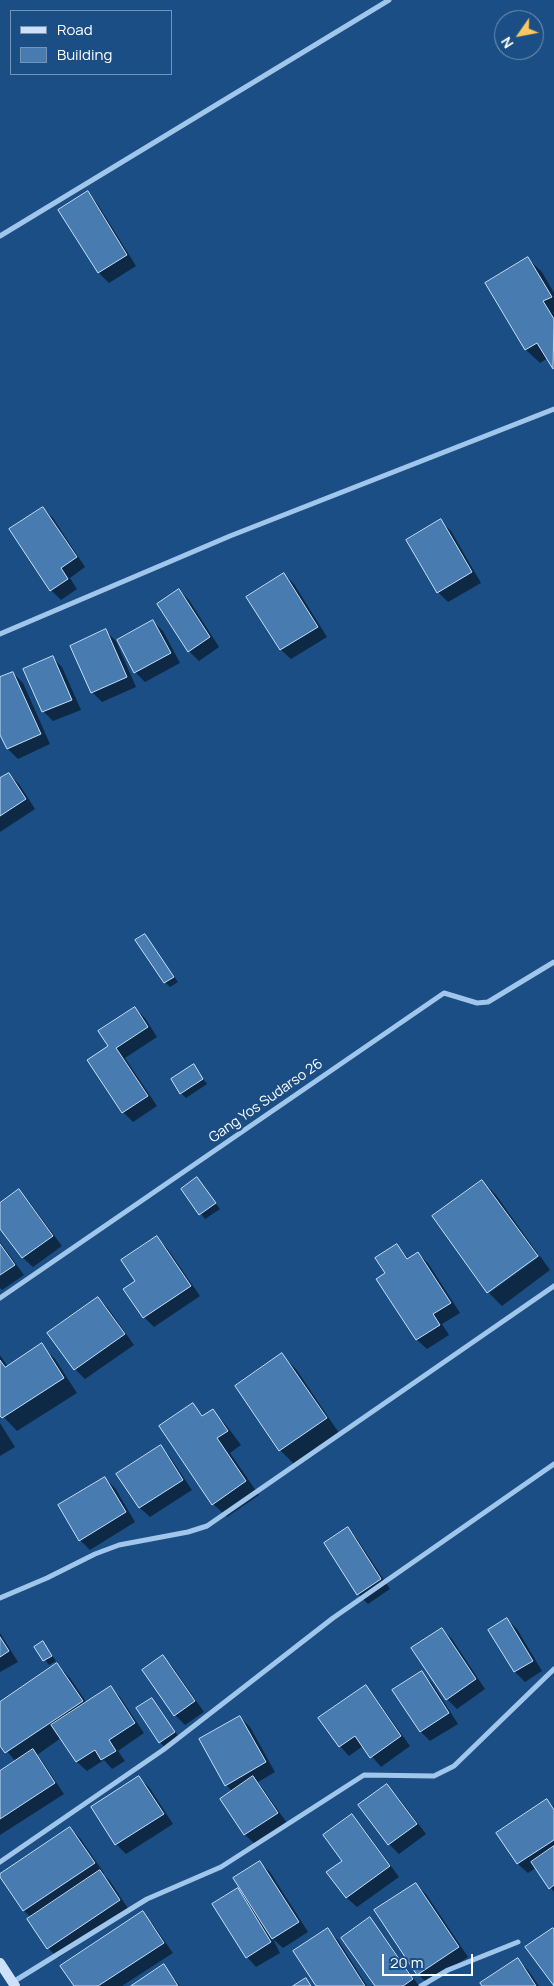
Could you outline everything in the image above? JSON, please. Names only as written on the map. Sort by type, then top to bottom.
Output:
[{"type":"street","points":[[0,236],[389,0]]},
{"type":"street","points":[[0,634],[230,536],[554,409]]},
{"type":"street","name":"Gang Yos Sudarso 26","points":[[0,1298],[444,992],[477,1003],[488,1002],[554,962]]},
{"type":"street","points":[[0,1598],[47,1578],[95,1554],[119,1545],[188,1532],[207,1526],[554,1286]]},
{"type":"street","points":[[0,1862],[163,1750],[333,1618],[554,1464]]},
{"type":"street","points":[[0,1963],[14,1984],[147,1899],[221,1868],[364,1775],[434,1776],[441,1774],[454,1766],[554,1669]]},
{"type":"street","points":[[421,1986],[448,1970],[518,1942]]},
{"type":"building","points":[[88,191],[127,255],[98,273],[58,210]]},
{"type":"building","points":[[528,257],[552,297],[543,301],[554,319],[553,369],[537,343],[525,350],[485,283]]},
{"type":"building","points":[[43,507],[77,557],[61,568],[68,579],[50,591],[9,529]]},
{"type":"building","points":[[441,519],[472,572],[437,593],[406,540]]},
{"type":"building","points":[[284,573],[318,627],[280,650],[246,597]]},
{"type":"building","points":[[179,589],[210,637],[188,652],[157,604]]},
{"type":"building","points":[[153,620],[171,653],[134,673],[117,640]]},
{"type":"building","points":[[106,629],[127,677],[91,693],[70,646]]},
{"type":"building","points":[[53,656],[72,700],[42,712],[23,669]]},
{"type":"building","points":[[13,672],[41,734],[7,749],[0,735],[0,677]]},
{"type":"building","points":[[9,773],[26,799],[0,816],[0,778]]},
{"type":"building","points":[[145,934],[174,977],[164,983],[135,940]]},
{"type":"building","points":[[135,1007],[148,1027],[116,1048],[148,1096],[122,1113],[87,1060],[108,1046],[98,1031]]},
{"type":"building","points":[[194,1064],[203,1079],[180,1094],[171,1079]]},
{"type":"building","points":[[197,1177],[216,1203],[199,1215],[181,1189]]},
{"type":"building","points":[[482,1180],[538,1256],[487,1293],[432,1216]]},
{"type":"building","points":[[19,1189],[53,1236],[22,1258],[0,1229],[0,1203]]},
{"type":"building","points":[[157,1236],[191,1286],[143,1318],[123,1289],[135,1281],[121,1260]]},
{"type":"building","points":[[0,1244],[15,1265],[0,1275]]},
{"type":"building","points":[[397,1244],[407,1259],[418,1252],[451,1303],[433,1314],[440,1325],[416,1340],[376,1279],[385,1273],[375,1258]]},
{"type":"building","points":[[98,1297],[125,1334],[74,1370],[47,1333]]},
{"type":"building","points":[[42,1343],[64,1378],[2,1418],[0,1416],[0,1360],[5,1367]]},
{"type":"building","points":[[282,1353],[327,1418],[279,1451],[235,1386]]},
{"type":"building","points":[[193,1403],[202,1416],[213,1409],[228,1431],[217,1438],[246,1481],[212,1505],[159,1426]]},
{"type":"building","points":[[161,1445],[183,1480],[139,1508],[116,1474]]},
{"type":"building","points":[[105,1477],[126,1512],[79,1541],[58,1505]]},
{"type":"building","points":[[348,1527],[381,1579],[357,1595],[324,1543]]},
{"type":"building","points":[[507,1618],[533,1661],[514,1672],[488,1630]]},
{"type":"building","points":[[442,1628],[476,1679],[446,1700],[411,1648]]},
{"type":"building","points":[[0,1637],[9,1651],[0,1657]]},
{"type":"building","points":[[43,1641],[52,1656],[43,1661],[34,1647]]},
{"type":"building","points":[[163,1655],[195,1701],[174,1716],[142,1670]]},
{"type":"building","points":[[57,1663],[83,1701],[5,1753],[0,1746],[0,1702]]},
{"type":"building","points":[[422,1671],[449,1713],[420,1732],[392,1690]]},
{"type":"building","points":[[366,1685],[401,1736],[370,1758],[355,1736],[339,1747],[318,1718]]},
{"type":"building","points":[[111,1686],[135,1723],[109,1740],[116,1751],[101,1760],[95,1750],[76,1762],[51,1725]]},
{"type":"building","points":[[152,1698],[175,1732],[159,1743],[136,1708]]},
{"type":"building","points":[[240,1716],[266,1762],[225,1786],[199,1739]]},
{"type":"building","points":[[33,1749],[55,1783],[0,1819],[0,1771]]},
{"type":"building","points":[[139,1776],[164,1814],[115,1845],[91,1807]]},
{"type":"building","points":[[253,1776],[278,1813],[244,1835],[220,1799]]},
{"type":"building","points":[[387,1784],[417,1824],[388,1845],[358,1805]]},
{"type":"building","points":[[547,1799],[554,1810],[554,1840],[517,1864],[496,1833]]},
{"type":"building","points":[[352,1814],[390,1866],[346,1898],[326,1872],[342,1861],[323,1835]]},
{"type":"building","points":[[70,1827],[95,1863],[23,1911],[0,1877],[0,1874]]},
{"type":"building","points":[[554,1846],[554,1885],[549,1889],[531,1862]]},
{"type":"building","points":[[260,1861],[299,1922],[272,1939],[233,1878]]},
{"type":"building","points":[[100,1870],[120,1900],[47,1949],[27,1919]]},
{"type":"building","points":[[416,1883],[459,1947],[417,1975],[374,1910]]},
{"type":"building","points":[[238,1888],[271,1942],[246,1958],[212,1904]]},
{"type":"building","points":[[143,1911],[164,1943],[98,1986],[74,1986],[60,1966]]},
{"type":"building","points":[[370,1917],[413,1979],[403,1986],[375,1986],[341,1938]]},
{"type":"building","points":[[328,1928],[365,1986],[316,1986],[293,1951]]},
{"type":"building","points":[[554,1929],[554,1986],[525,1947]]},
{"type":"building","points":[[518,1958],[536,1986],[482,1986],[480,1983]]},
{"type":"building","points":[[164,1964],[178,1986],[131,1986]]},
{"type":"building","points":[[306,1978],[311,1986],[293,1986]]}]
